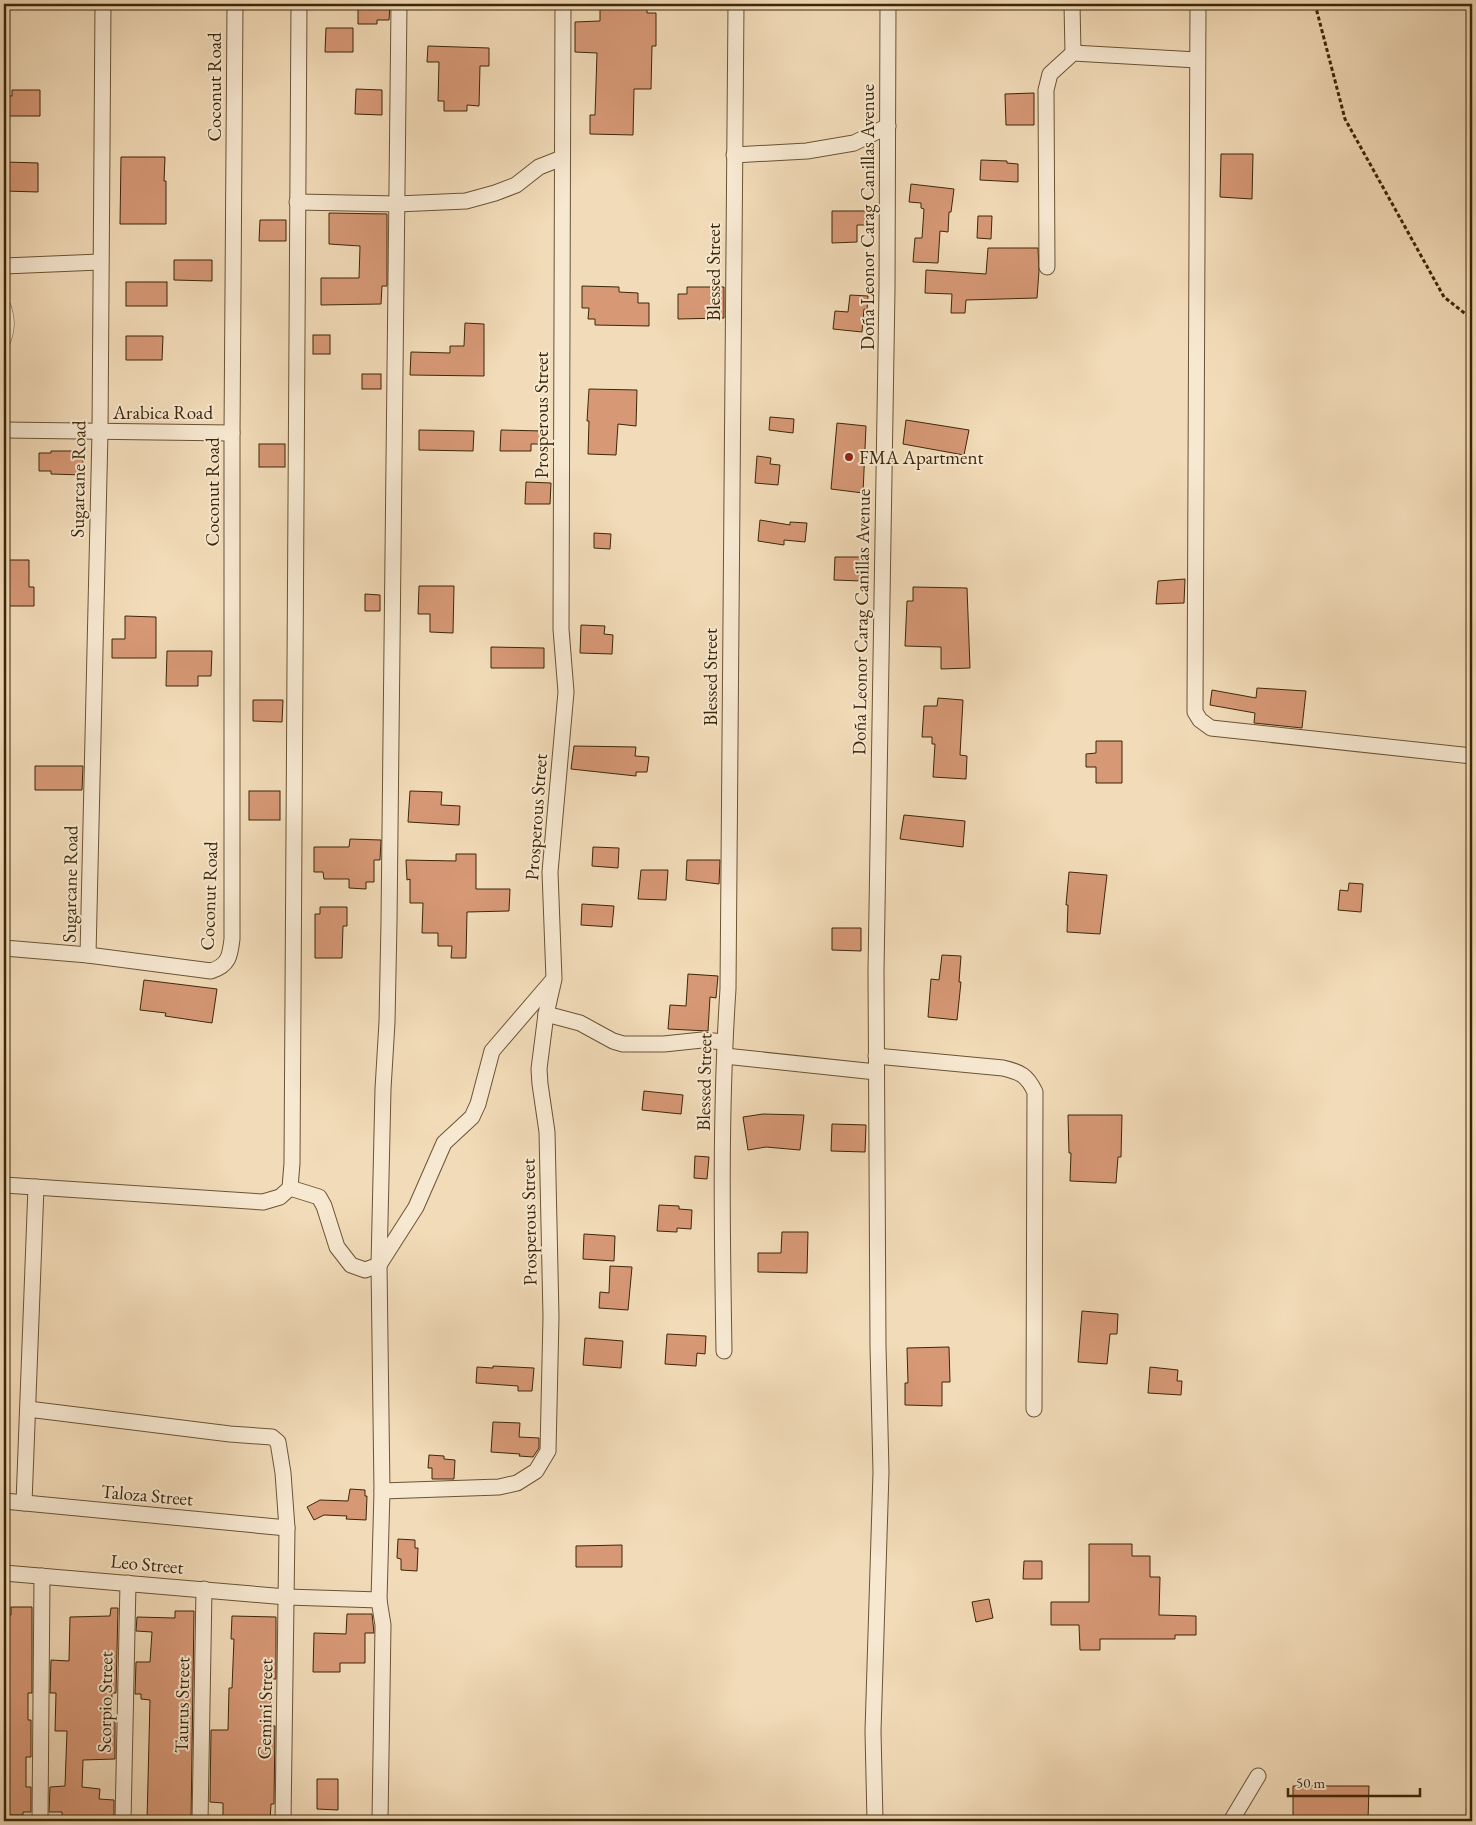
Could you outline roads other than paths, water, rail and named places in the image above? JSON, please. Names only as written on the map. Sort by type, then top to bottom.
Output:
[{"type":"street","name":"Sugarcane Road","points":[[88,955],[100,432],[103,4]]},
{"type":"street","name":"Coconut Road","points":[[88,955],[211,971],[223,966],[230,956],[232,939],[232,433],[235,4]]},
{"type":"street","points":[[4,1185],[263,1202],[280,1197],[290,1188],[292,1163],[299,4]]},
{"type":"street","points":[[380,1821],[382,1625],[379,1600],[382,1491],[379,1265],[383,1089],[390,922],[399,4]]},
{"type":"street","name":"Prosperous Street","points":[[382,1491],[499,1488],[517,1484],[536,1471],[548,1451],[550,1317],[547,1142],[539,1069],[546,1014],[554,979],[550,872],[566,692],[561,629],[563,4]]},
{"type":"street","name":"Blessed Street","points":[[724,1351],[722,1243],[724,1049],[728,969],[736,4]]},
{"type":"street","name":"Doña Leonor Carag Canillas Avenue","points":[[875,1821],[873,1731],[881,1472],[878,1336],[876,970],[887,290],[888,4]]},
{"type":"street","points":[[1072,4],[1073,53]]},
{"type":"street","points":[[1198,4],[1195,712],[1200,720],[1211,728],[1472,756]]},
{"type":"street","points":[[1047,267],[1046,90],[1050,74],[1073,53],[1197,60]]},
{"type":"street","points":[[734,155],[807,151],[854,143],[888,126]]},
{"type":"street","points":[[297,202],[397,204],[466,201],[516,185],[539,167],[562,158]]},
{"type":"street","points":[[4,266],[100,262]]},
{"type":"street","name":"Arabica Road","points":[[4,430],[232,433]]},
{"type":"street","points":[[4,948],[88,955]]},
{"type":"street","points":[[290,1188],[319,1197],[329,1220],[337,1247],[351,1265],[366,1270],[379,1265],[416,1206],[444,1143],[472,1117],[478,1104],[492,1051],[554,979]]},
{"type":"street","points":[[546,1014],[580,1022],[613,1041],[623,1044],[664,1044],[702,1040],[724,1049],[876,1064],[1003,1068],[1019,1072],[1030,1082],[1034,1092],[1034,1409]]},
{"type":"street","points":[[24,1503],[36,1187]]},
{"type":"street","name":"Gemini Street","points":[[28,1409],[230,1434],[272,1437],[278,1442],[287,1528],[283,1821]]},
{"type":"street","name":"Taloza Street","points":[[4,1502],[287,1528]]},
{"type":"street","name":"Leo Street","points":[[4,1572],[287,1597],[379,1600]]},
{"type":"street","points":[[40,1821],[42,1576]]},
{"type":"street","name":"Scorpio Street","points":[[122,1821],[128,1583]]},
{"type":"street","name":"Taurus Street","points":[[200,1821],[204,1589]]},
{"type":"street","points":[[1231,1821],[1258,1776]]},
{"type":"lane","points":[[4,299],[10,314],[10,334],[4,348]]},
{"type":"place","name":"FMA Apartment","points":[[849,457]]}]
